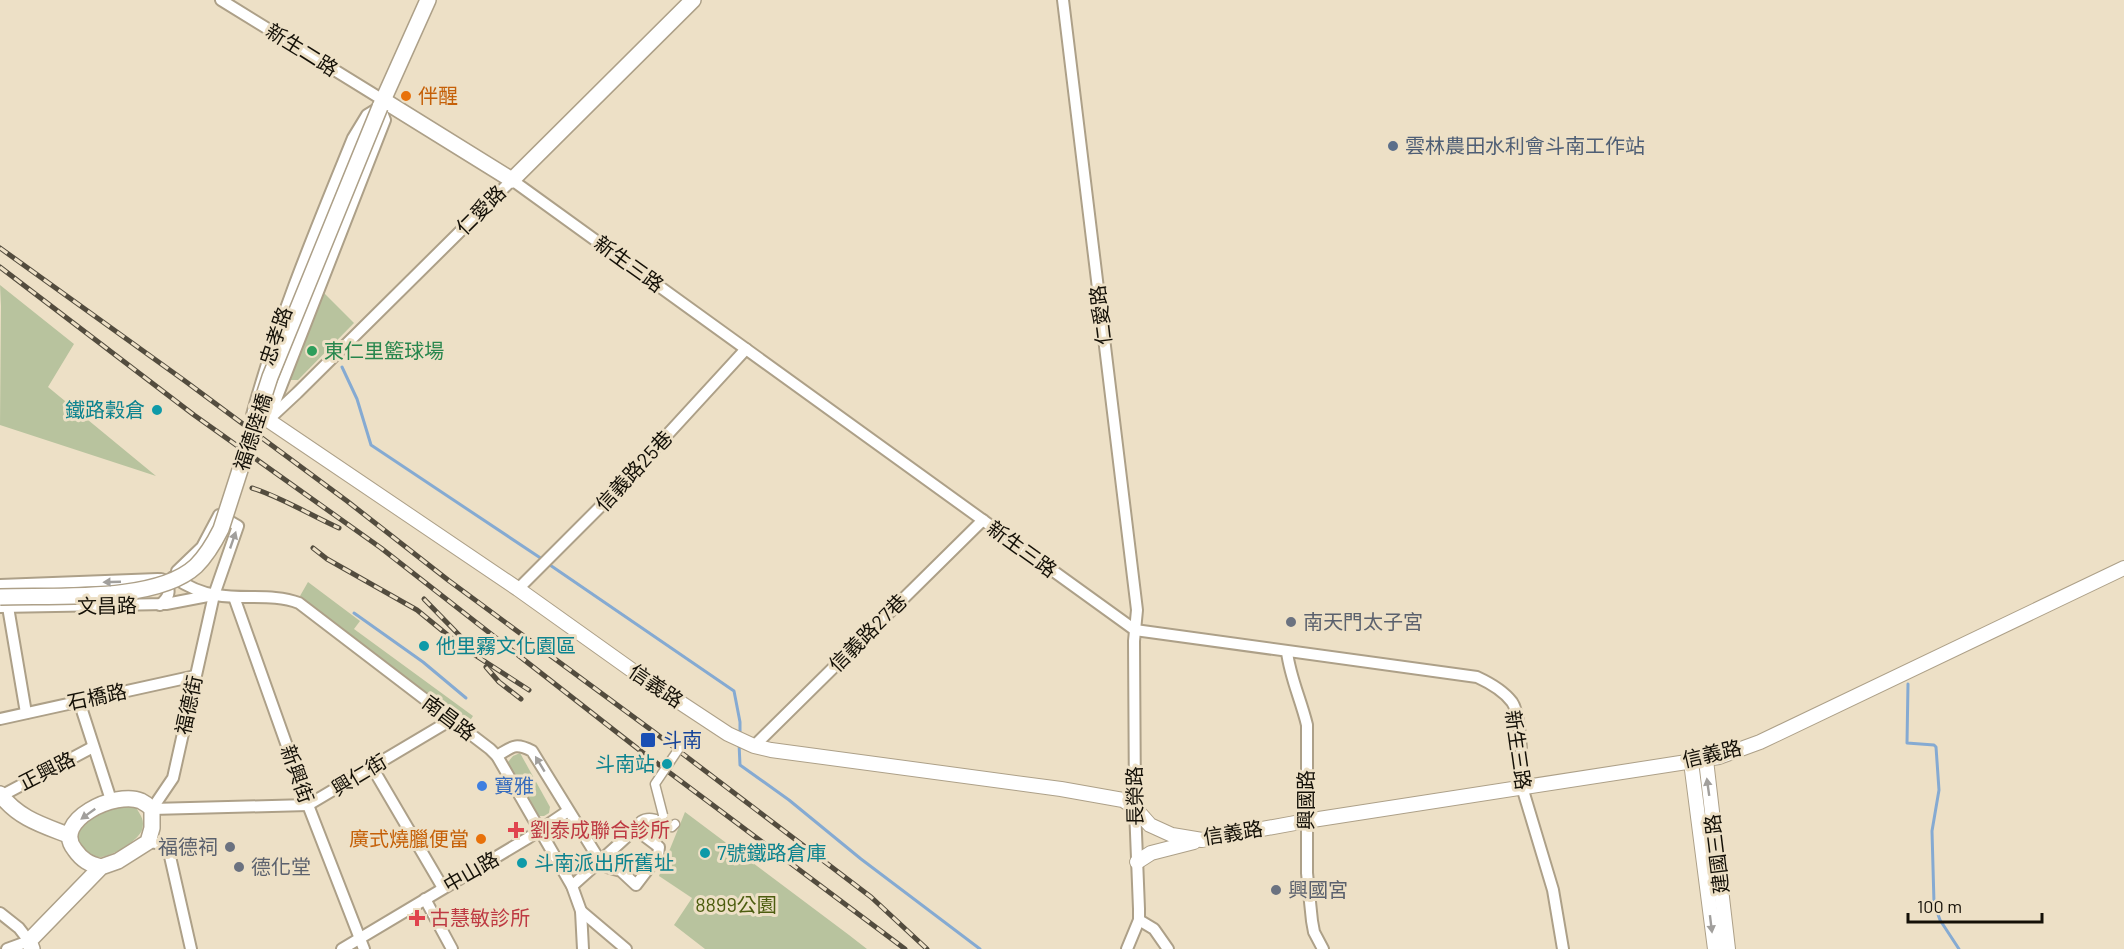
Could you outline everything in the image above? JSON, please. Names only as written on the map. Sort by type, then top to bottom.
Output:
[{"type":"main road","name":"忠孝路","points":[[382,104],[428,0]]},
{"type":"main road","name":"仁愛路","points":[[512,180],[693,0]]},
{"type":"main road","name":"新生三路","points":[[382,104],[512,180]]},
{"type":"main road","name":"福德陸橋","points":[[3,604],[117,594],[161,586],[195,567],[212,548],[221,529],[270,377],[382,104]]},
{"type":"main road","points":[[0,795],[21,816],[68,835]]},
{"type":"main road","points":[[102,867],[83,860],[72,848],[68,835],[73,825],[88,811],[111,800],[139,800],[152,808]]},
{"type":"main road","name":"福德街","points":[[148,842],[152,828],[152,808]]},
{"type":"main road","points":[[30,945],[102,867],[118,861],[148,842]]},
{"type":"street","name":"新生二路","points":[[221,0],[382,104]]},
{"type":"street","name":"仁愛路","points":[[1063,0],[1137,610],[1135,630]]},
{"type":"street","name":"忠孝路","points":[[382,104],[385,120],[268,420],[252,415],[266,363],[291,292],[353,138],[367,115],[382,104]]},
{"type":"street","name":"新生三路","points":[[512,180],[1135,630],[1477,677],[1496,686],[1513,703],[1516,712],[1522,787],[1553,890],[1563,949]]},
{"type":"street","name":"仁愛路","points":[[268,420],[512,180]]},
{"type":"street","name":"信義路25巷","points":[[518,589],[612,495],[746,349]]},
{"type":"street","name":"信義路","points":[[268,420],[518,589],[639,676],[718,728],[754,746],[1124,800],[1135,808],[1150,825],[1173,836],[1202,840],[1306,821],[1706,760],[1760,742],[2124,568]]},
{"type":"street","name":"福德街","points":[[152,808],[173,778],[214,595],[238,526],[219,515],[202,547],[189,562],[165,577]]},
{"type":"street","name":"信義路27巷","points":[[754,746],[983,520]]},
{"type":"street","name":"文昌路","points":[[0,585],[149,581],[165,577]]},
{"type":"street","points":[[165,577],[214,595]]},
{"type":"street","points":[[160,605],[169,593],[165,577]]},
{"type":"street","name":"文昌路","points":[[3,604],[160,605],[214,595]]},
{"type":"street","name":"南昌路","points":[[214,595],[285,598],[299,603],[497,756],[572,886],[581,911],[583,949]]},
{"type":"street","name":"新興街","points":[[234,597],[308,805],[363,944]]},
{"type":"street","points":[[3,604],[26,713]]},
{"type":"street","name":"長榮路","points":[[1135,630],[1135,808],[1139,920]]},
{"type":"street","name":"興國路","points":[[1287,652],[1289,670],[1307,725],[1307,873],[1314,932],[1323,949]]},
{"type":"street","name":"石橋路","points":[[0,719],[195,676]]},
{"type":"street","points":[[79,701],[111,800]]},
{"type":"street","name":"興仁街","points":[[152,808],[308,805],[451,720]]},
{"type":"street","points":[[663,814],[654,784],[682,744]]},
{"type":"street","points":[[497,756],[516,745],[532,751],[600,861],[607,867],[621,872],[636,885],[658,856],[659,847],[635,829]]},
{"type":"street","name":"正興路","points":[[0,795],[93,747]]},
{"type":"street","name":"建國三路","points":[[1706,760],[1728,949]]},
{"type":"street","name":"建國三路","points":[[1691,762],[1714,949]]},
{"type":"street","points":[[372,767],[443,888]]},
{"type":"street","name":"中山路","points":[[342,949],[363,944],[425,899],[539,831],[568,811]]},
{"type":"street","points":[[572,886],[645,818],[661,819],[672,827],[675,824]]},
{"type":"street","points":[[1137,862],[1151,853],[1202,840]]},
{"type":"street","points":[[148,842],[165,844],[169,852],[191,949]]},
{"type":"street","points":[[425,899],[452,949]]},
{"type":"street","points":[[581,911],[626,949]]},
{"type":"street","points":[[0,913],[19,928],[30,945],[7,949]]},
{"type":"street","points":[[1127,949],[1139,920],[1154,929],[1168,949]]},
{"type":"green space","points":[[0,285],[74,344],[48,387],[156,476],[0,425]]},
{"type":"green space","name":"東仁里籃球場","points":[[321,290],[354,323],[298,380],[287,380]]},
{"type":"green space","points":[[308,582],[360,621],[354,629],[473,716],[467,725],[300,596]]},
{"type":"green space","points":[[520,753],[550,807],[549,813],[544,816],[535,816],[508,767],[508,762],[513,756]]},
{"type":"green space","points":[[124,804],[136,808],[141,816],[143,827],[139,835],[126,846],[109,855],[94,858],[86,855],[76,841],[87,819]]},
{"type":"green space","name":"8899公園","points":[[685,812],[867,949],[705,949],[674,925],[692,898],[659,876]]},
{"type":"waterway","points":[[342,367],[357,399],[371,445],[542,559]]},
{"type":"waterway","points":[[547,563],[734,691],[740,734]]},
{"type":"waterway","points":[[354,613],[423,662],[466,698]]},
{"type":"waterway","points":[[1908,684],[1907,743],[1936,747],[1939,790],[1932,831],[1934,903],[1940,920],[1959,949]]},
{"type":"waterway","points":[[739,743],[740,765],[789,800],[861,859],[980,949]]},
{"type":"railway","points":[[0,248],[185,381],[654,732],[871,897],[927,949]]},
{"type":"railway","points":[[0,267],[194,415],[381,548],[642,752],[905,949]]},
{"type":"railway","points":[[252,488],[339,528]]},
{"type":"railway","points":[[313,548],[327,559],[417,610],[461,646],[529,690]]},
{"type":"railway","points":[[424,599],[461,637]]},
{"type":"railway","points":[[486,667],[499,682],[521,699]]},
{"type":"place","name":"伴醒","points":[[406,96]]},
{"type":"place","name":"雲林農田水利會斗南工作站","points":[[1393,146]]},
{"type":"place","name":"東仁里籃球場","points":[[312,351]]},
{"type":"place","name":"鐵路穀倉","points":[[157,410]]},
{"type":"place","name":"南天門太子宮","points":[[1291,622]]},
{"type":"place","name":"他里霧文化園區","points":[[424,646]]},
{"type":"place","name":"斗南","points":[[648,740]]},
{"type":"place","name":"斗南站","points":[[667,764]]},
{"type":"place","name":"寶雅","points":[[482,786]]},
{"type":"place","name":"劉泰成聯合診所","points":[[516,830]]},
{"type":"place","name":"廣式燒臘便當","points":[[481,839]]},
{"type":"place","name":"福德祠","points":[[230,847]]},
{"type":"place","name":"7號鐵路倉庫","points":[[705,853]]},
{"type":"place","name":"斗南派出所舊址","points":[[522,863]]},
{"type":"place","name":"德化堂","points":[[239,867]]},
{"type":"place","name":"興國宮","points":[[1276,890]]},
{"type":"place","name":"古慧敏診所","points":[[417,918]]}]
